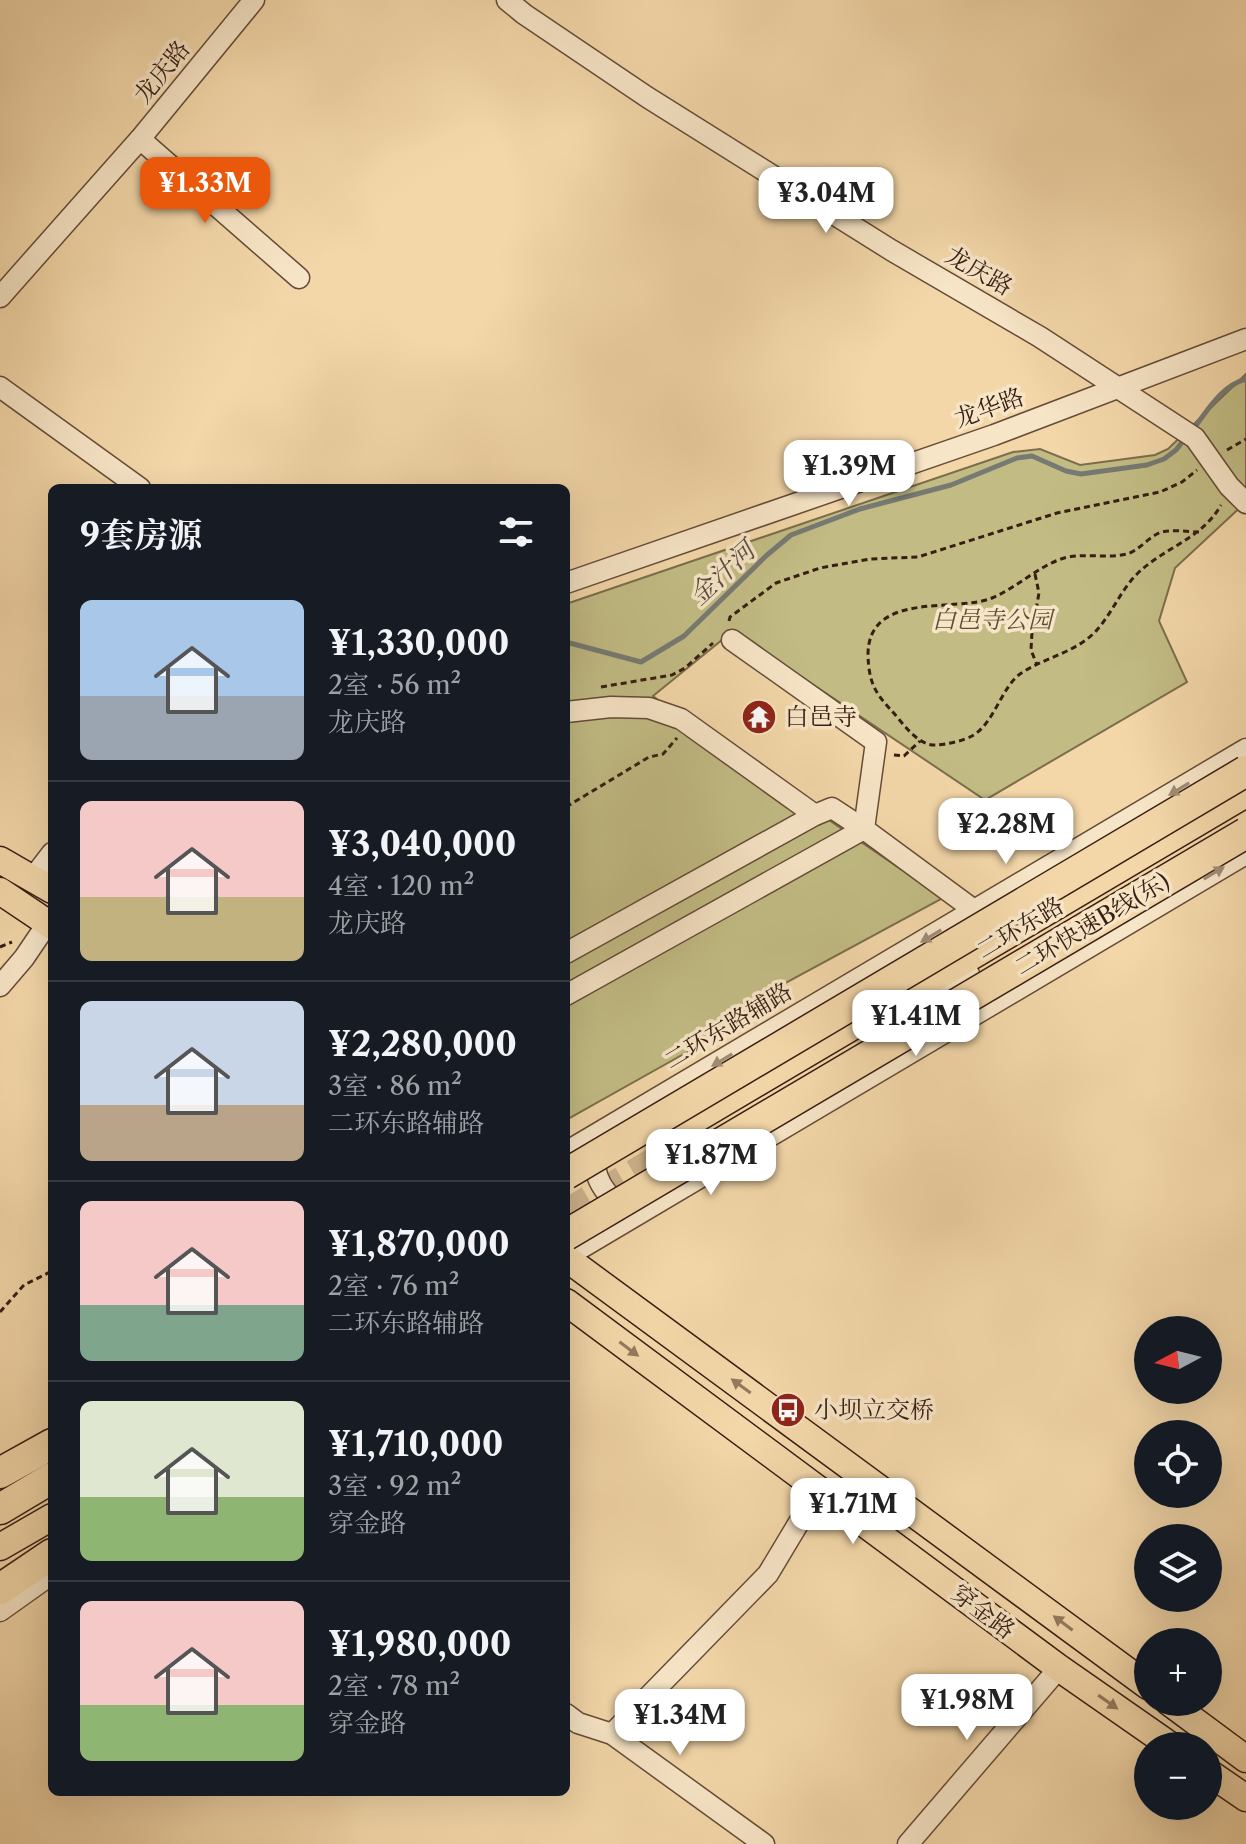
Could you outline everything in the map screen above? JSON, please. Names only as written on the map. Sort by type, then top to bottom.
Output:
[{"type":"highway","points":[[570,1172],[1246,771]]},
{"type":"highway","name":"二环快速B线(东)","points":[[570,1233],[1246,833]]},
{"type":"highway","points":[[4,1467],[48,1443]]},
{"type":"highway","points":[[0,1509],[48,1480]]},
{"type":"highway","points":[[0,1571],[48,1542]]},
{"type":"highway","points":[[0,1589],[48,1557]]},
{"type":"main road","name":"二环东路","points":[[965,968],[1246,794]]},
{"type":"main road","name":"二环东路","points":[[674,1140],[965,968],[1246,809]]},
{"type":"main road","points":[[0,860],[42,884]]},
{"type":"main road","points":[[0,891],[48,924]]},
{"type":"main road","name":"穿金路","points":[[570,1261],[1134,1676]]},
{"type":"main road","name":"穿金路","points":[[570,1305],[1059,1668],[1151,1732]]},
{"type":"main road","points":[[0,1532],[48,1503]]},
{"type":"main road","points":[[0,1547],[48,1519]]},
{"type":"main road","points":[[1188,1716],[1246,1759]]},
{"type":"main road","points":[[1222,1782],[1246,1798]]},
{"type":"street","name":"龙庆路","points":[[0,297],[140,139],[254,0]]},
{"type":"street","name":"龙庆路","points":[[507,0],[647,97],[891,250],[1040,337],[1195,438],[1229,486],[1246,503]]},
{"type":"street","points":[[140,139],[299,278]]},
{"type":"street","name":"龙华路","points":[[570,582],[994,435],[1246,339]]},
{"type":"street","points":[[0,387],[134,484]]},
{"type":"street","points":[[725,635],[876,742],[864,829]]},
{"type":"street","points":[[570,712],[611,707],[649,708],[681,719],[815,815]]},
{"type":"street","name":"二环东路辅路","points":[[570,1150],[1246,749]]},
{"type":"street","points":[[570,951],[832,808],[974,910]]},
{"type":"street","points":[[570,993],[864,829]]},
{"type":"street","points":[[570,1256],[1246,854]]},
{"type":"street","points":[[0,986],[48,928]]},
{"type":"street","points":[[789,1020],[848,993],[965,968]]},
{"type":"street","points":[[834,1099],[881,1063],[965,968]]},
{"type":"street","points":[[614,1123],[596,1145],[594,1163],[599,1180],[608,1195],[623,1205],[640,1208],[659,1202]]},
{"type":"street","points":[[612,1734],[768,1574],[819,1489]]},
{"type":"street","points":[[0,1611],[48,1577]]},
{"type":"street","points":[[908,1844],[1059,1668]]},
{"type":"street","points":[[570,1717],[578,1723],[612,1734],[764,1844]]},
{"type":"path","points":[[596,688],[672,675],[685,668],[725,635],[730,617],[776,583],[820,568],[870,559],[918,557],[1057,513],[1160,492],[1182,482],[1211,460]]},
{"type":"path","points":[[1199,532],[1160,532],[1129,554],[1063,558],[991,598],[915,607],[889,616],[875,631],[868,653],[873,688],[920,741],[931,746],[942,745],[972,736],[982,728],[1020,674],[1094,633],[1141,570],[1199,532],[1214,517],[1229,486]]},
{"type":"path","points":[[1035,574],[1039,593],[1031,650],[1037,665]]},
{"type":"path","points":[[570,805],[649,757],[663,754],[689,724]]},
{"type":"path","points":[[875,753],[904,756],[920,741]]},
{"type":"path","points":[[0,1312],[24,1285],[48,1273]]},
{"type":"green space","name":"白邑寺公园","points":[[1246,374],[1246,502],[1175,568],[1159,621],[1187,682],[985,800],[733,631],[653,696],[690,725],[943,898],[776,988],[698,1046],[570,1118],[570,603],[1013,452],[1040,449],[1080,465],[1155,455],[1168,449]]},
{"type":"waterway","name":"金汁河","points":[[1193,429],[1222,393],[1246,379]]},
{"type":"waterway","name":"金汁河","points":[[570,643],[641,662],[684,636],[791,535],[860,509],[951,485],[1017,458],[1032,456],[1081,474],[1147,465],[1164,459],[1186,437]]},
{"type":"tunnel","points":[[570,1210],[678,1146]]},
{"type":"place","name":"白邑寺","points":[[759,717]]},
{"type":"place","name":"小坝立交桥","points":[[788,1410]]}]
